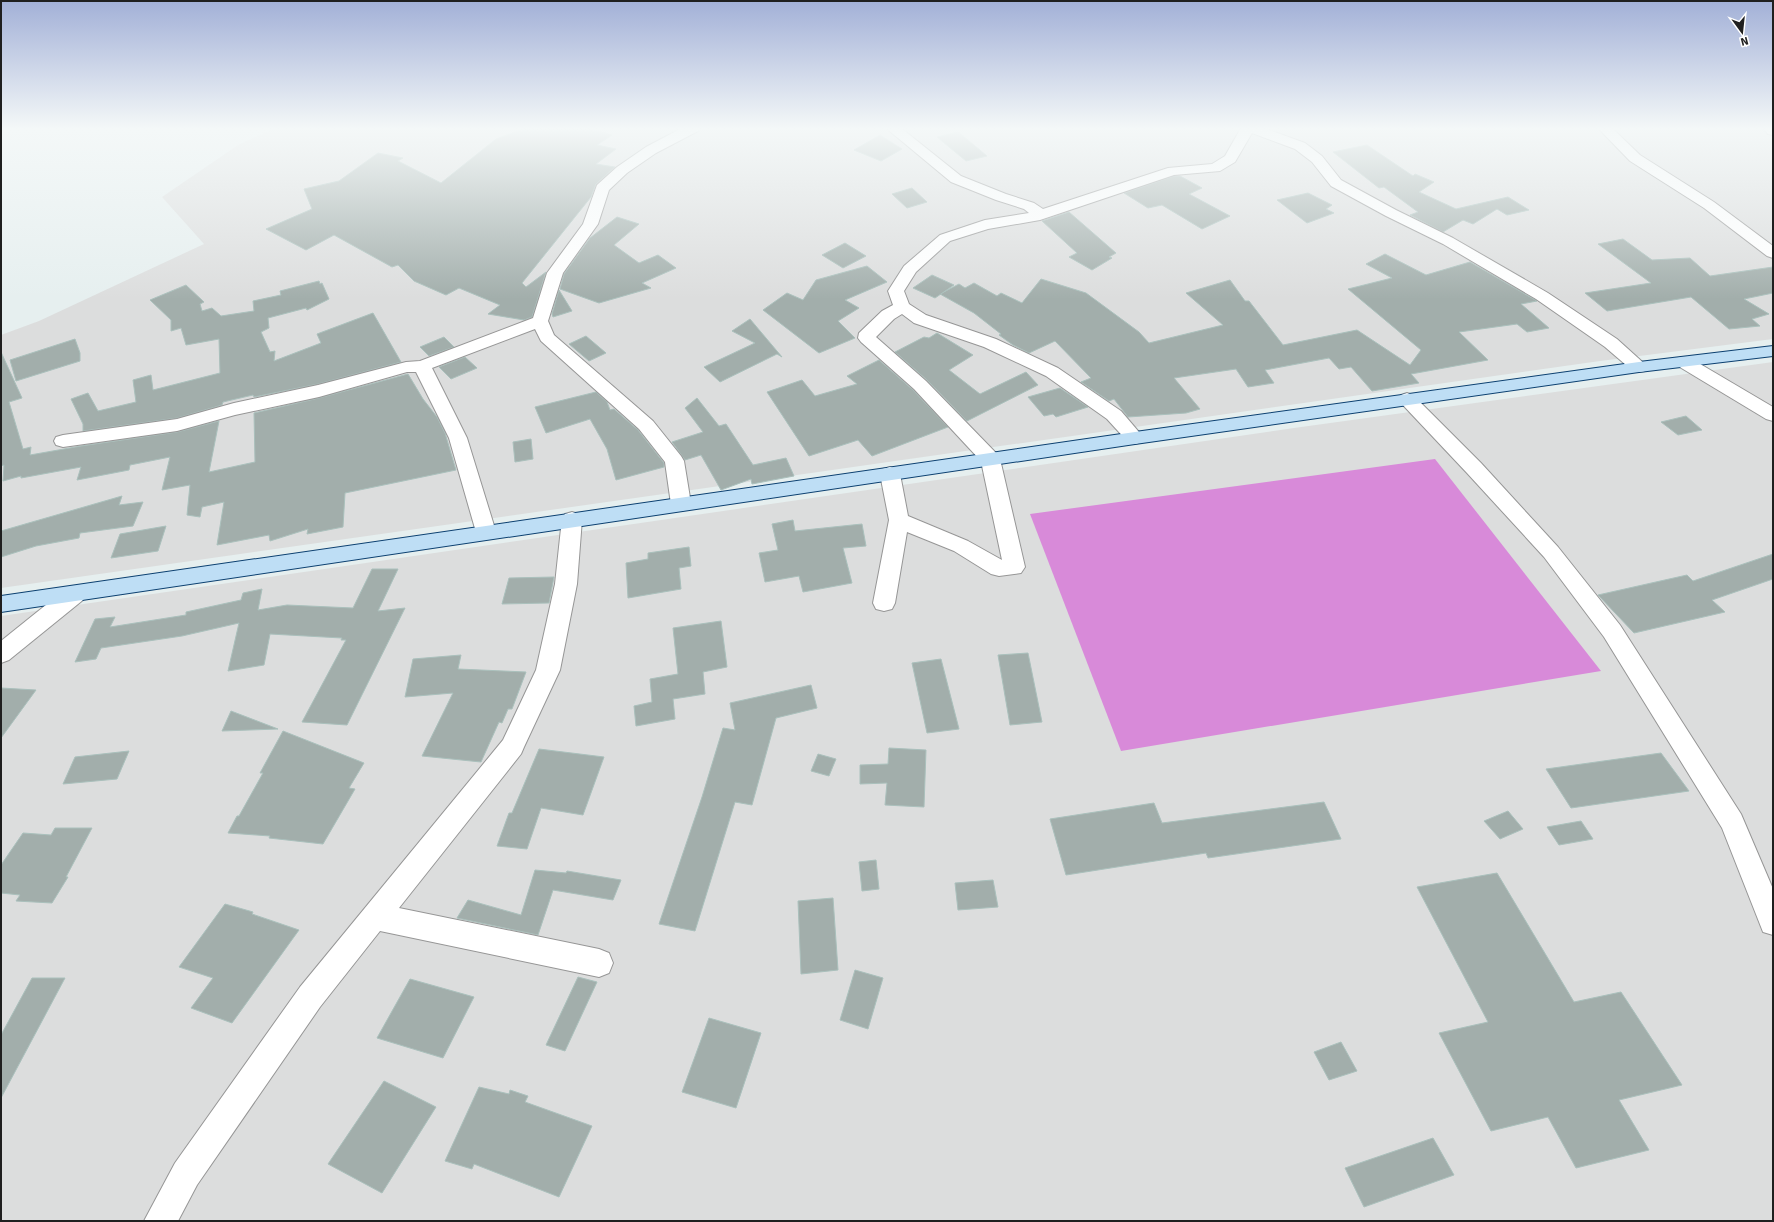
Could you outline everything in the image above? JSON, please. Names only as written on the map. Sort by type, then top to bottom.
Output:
[{"type":"main road","points":[[1,604],[572,519],[1407,399],[1639,367],[1773,351]]},
{"type":"street","points":[[605,185],[602,188],[590,224],[555,273],[540,321],[547,337],[613,394],[646,425],[656,437],[674,462],[681,504]]},
{"type":"street","points":[[971,185],[1029,206],[1037,212],[1035,218]]},
{"type":"street","points":[[1129,185],[1035,218],[985,225],[945,238],[910,269],[896,291],[902,307],[920,319],[990,343],[1052,372],[1114,416],[1135,438]]},
{"type":"street","points":[[1340,185],[1391,213],[1448,241],[1542,296],[1611,343],[1639,367]]},
{"type":"street","points":[[1678,185],[1709,205],[1773,253]]},
{"type":"street","points":[[899,520],[961,546],[999,568],[1014,567],[990,459],[920,385],[867,338],[868,334],[888,315],[902,307]]},
{"type":"street","points":[[63,441],[177,425],[234,409],[319,391],[406,367],[422,366],[540,321]]},
{"type":"street","points":[[1684,362],[1773,415]]},
{"type":"street","points":[[422,366],[458,438],[486,532]]},
{"type":"street","points":[[1407,399],[1474,468],[1551,552],[1612,631],[1732,822],[1773,922]]},
{"type":"street","points":[[884,603],[899,520],[890,474]]},
{"type":"street","points":[[160,1221],[186,1174],[305,1004],[512,747],[548,670],[566,584],[572,519]]},
{"type":"street","points":[[1,654],[75,594]]},
{"type":"street","points":[[375,917],[599,963]]},
{"type":"shaded area","points":[[179,185],[1773,185],[1773,339],[1600,361],[1,588],[1,335],[39,321],[204,244],[162,197]]},
{"type":"shaded area","points":[[1773,362],[1773,1221],[1,1221],[1,616],[1294,428]]},
{"type":"shaded area","points":[[1435,459],[1601,671],[1121,751],[1030,514]]},
{"type":"building","points":[[321,185],[596,185],[591,197],[522,283],[526,287],[546,272],[532,317],[524,320],[488,314],[500,305],[459,288],[446,295],[414,281],[398,265],[392,267],[334,235],[306,250],[266,229],[312,209],[304,189]]},
{"type":"building","points":[[1147,185],[1197,185],[1202,188],[1189,194],[1230,216],[1202,229],[1162,205],[1148,208],[1124,193]]},
{"type":"building","points":[[1375,185],[1429,185],[1419,192],[1456,209],[1508,197],[1529,210],[1507,215],[1497,209],[1473,224],[1463,220],[1443,232],[1410,215],[1418,212],[1384,187],[1379,188]]},
{"type":"building","points":[[912,188],[927,202],[907,208],[892,194]]},
{"type":"building","points":[[1308,193],[1332,205],[1326,209],[1334,213],[1307,223],[1277,200]]},
{"type":"building","points":[[1069,212],[1116,253],[1109,257],[1112,258],[1092,270],[1069,257],[1077,253],[1042,221]]},
{"type":"building","points":[[617,217],[639,224],[614,245],[639,263],[658,255],[676,268],[642,283],[651,288],[599,303],[560,289],[564,274],[590,238]]},
{"type":"building","points":[[1623,239],[1652,260],[1690,258],[1710,276],[1773,267],[1773,293],[1744,299],[1769,314],[1752,319],[1760,326],[1729,329],[1691,297],[1607,311],[1585,293],[1651,283],[1598,244]]},
{"type":"building","points":[[845,243],[866,256],[843,268],[822,255]]},
{"type":"building","points":[[1385,254],[1426,275],[1470,262],[1537,301],[1521,304],[1549,328],[1527,332],[1517,324],[1459,332],[1488,360],[1411,374],[1419,383],[1372,391],[1351,367],[1339,369],[1329,358],[1265,370],[1274,383],[1248,387],[1236,369],[1174,378],[1200,409],[1186,413],[1128,417],[1114,399],[1109,401],[1081,382],[1091,378],[1055,341],[1029,353],[1013,345],[999,335],[1001,334],[974,313],[940,294],[959,284],[965,288],[974,283],[997,296],[1001,293],[1022,303],[1041,279],[1086,293],[1139,332],[1149,343],[1223,325],[1186,293],[1230,280],[1245,301],[1249,301],[1283,345],[1357,330],[1410,365],[1421,350],[1348,289],[1392,278],[1366,264]]},
{"type":"building","points":[[867,266],[887,282],[845,300],[859,308],[838,321],[855,338],[819,353],[763,310],[787,293],[803,300],[816,280]]},
{"type":"building","points":[[932,275],[954,285],[935,298],[913,288]]},
{"type":"building","points":[[319,281],[320,284],[322,283],[329,299],[307,310],[306,308],[268,318],[269,328],[261,332],[270,352],[275,351],[274,361],[321,343],[317,334],[373,313],[401,362],[318,384],[254,397],[253,395],[223,402],[222,405],[177,418],[83,431],[83,424],[71,399],[88,393],[98,411],[136,402],[133,380],[151,375],[153,390],[220,373],[219,339],[186,345],[181,328],[171,331],[171,320],[150,300],[186,285],[204,302],[200,304],[202,311],[212,308],[221,316],[254,311],[253,301],[281,295],[280,291]]},
{"type":"building","points":[[559,290],[572,311],[553,317],[552,314]]},
{"type":"building","points":[[750,319],[782,357],[777,354],[720,382],[704,367],[755,343],[732,331]]},
{"type":"building","points":[[937,333],[973,355],[949,370],[980,394],[1026,372],[1038,385],[967,421],[927,380],[895,352],[924,337],[929,338]]},
{"type":"building","points":[[586,336],[606,353],[589,361],[569,344]]},
{"type":"building","points":[[444,337],[454,347],[429,356],[420,347]]},
{"type":"building","points":[[75,339],[80,353],[80,361],[16,381],[10,360]]},
{"type":"building","points":[[1,352],[22,398],[9,402],[23,449],[31,447],[30,455],[177,432],[219,421],[209,472],[255,462],[254,413],[319,398],[408,374],[423,399],[437,417],[445,433],[456,470],[345,493],[343,527],[307,534],[308,529],[270,541],[269,535],[217,545],[224,502],[202,507],[200,517],[187,515],[190,485],[162,490],[170,457],[130,465],[129,470],[77,480],[81,467],[21,478],[21,476],[3,481],[4,465],[1,466]]},
{"type":"building","points":[[465,357],[477,368],[451,379],[439,367]]},
{"type":"building","points":[[879,360],[913,390],[948,427],[872,456],[858,440],[809,456],[767,392],[802,380],[815,396],[857,384],[847,376]]},
{"type":"building","points":[[1060,388],[1088,407],[1056,417],[1053,414],[1044,416],[1028,397]]},
{"type":"building","points":[[596,392],[607,402],[610,410],[614,409],[638,430],[664,463],[664,467],[616,480],[607,449],[590,419],[546,433],[535,407]]},
{"type":"building","points":[[697,398],[719,426],[726,424],[753,465],[786,458],[794,476],[752,484],[751,479],[721,490],[701,455],[685,460],[672,442],[703,432],[685,408]]},
{"type":"building","points":[[1686,416],[1702,430],[1678,435],[1661,422]]},
{"type":"building","points":[[531,439],[533,459],[515,462],[513,442]]},
{"type":"building","points":[[122,496],[119,505],[143,502],[133,526],[80,533],[79,538],[36,546],[1,557],[1,531]]},
{"type":"building","points":[[793,520],[795,531],[862,524],[866,546],[843,548],[852,583],[803,592],[799,576],[765,582],[759,553],[778,550],[772,524]]},
{"type":"building","points":[[166,526],[158,551],[111,558],[120,534]]},
{"type":"building","points":[[689,547],[691,566],[679,568],[681,589],[628,598],[626,563],[648,559],[648,553]]},
{"type":"building","points":[[1773,554],[1773,579],[1712,600],[1725,612],[1634,633],[1598,595],[1687,575],[1693,581]]},
{"type":"building","points":[[372,569],[398,569],[378,611],[405,608],[347,725],[302,722],[346,640],[341,640],[342,638],[270,634],[264,665],[228,671],[239,623],[182,636],[101,648],[96,659],[75,662],[95,619],[115,617],[110,627],[186,615],[186,612],[241,600],[243,593],[262,589],[258,610],[287,605],[353,608]]},
{"type":"building","points":[[554,577],[549,603],[502,604],[509,578]]},
{"type":"building","points":[[721,621],[727,667],[703,672],[705,694],[673,699],[675,719],[636,726],[634,706],[652,702],[650,679],[678,674],[673,628]]},
{"type":"building","points":[[1028,653],[1042,722],[1010,725],[998,655]]},
{"type":"building","points":[[461,655],[458,669],[526,672],[512,709],[508,709],[502,723],[499,722],[481,762],[422,756],[453,693],[405,697],[413,659]]},
{"type":"building","points":[[941,659],[959,729],[927,733],[912,663]]},
{"type":"building","points":[[811,685],[817,708],[776,718],[752,805],[735,802],[695,931],[659,924],[702,797],[723,728],[735,730],[730,703]]},
{"type":"building","points":[[1,688],[36,690],[1,738]]},
{"type":"building","points":[[231,711],[278,729],[222,731]]},
{"type":"building","points":[[283,731],[364,763],[349,788],[355,789],[323,844],[269,838],[270,836],[228,833],[263,773],[260,773]]},
{"type":"building","points":[[889,748],[926,750],[924,807],[885,805],[887,783],[860,784],[860,765],[888,764]]},
{"type":"building","points":[[539,749],[604,757],[583,815],[541,808],[527,849],[497,846],[509,813],[512,813]]},
{"type":"building","points":[[129,751],[117,779],[63,784],[75,757]]},
{"type":"building","points":[[1661,753],[1689,791],[1571,808],[1546,769]]},
{"type":"building","points":[[818,754],[836,759],[829,776],[811,771]]},
{"type":"building","points":[[1324,802],[1341,839],[1208,858],[1206,853],[1066,875],[1050,819],[1154,803],[1162,823]]},
{"type":"building","points":[[1508,811],[1523,829],[1500,839],[1484,821]]},
{"type":"building","points":[[1581,821],[1593,839],[1559,845],[1547,827]]},
{"type":"building","points":[[55,828],[92,828],[66,877],[68,877],[52,903],[16,901],[20,895],[1,893],[1,865],[23,833],[51,835]]},
{"type":"building","points":[[876,860],[879,889],[862,891],[859,862]]},
{"type":"building","points":[[535,870],[566,873],[567,871],[621,880],[613,900],[553,890],[538,935],[457,918],[468,900],[521,915]]},
{"type":"building","points":[[1497,873],[1574,1002],[1621,992],[1682,1085],[1619,1100],[1649,1150],[1576,1168],[1548,1117],[1491,1131],[1439,1033],[1488,1022],[1417,887]]},
{"type":"building","points":[[993,880],[998,907],[958,910],[955,883]]},
{"type":"building","points":[[833,898],[838,970],[801,974],[798,901]]},
{"type":"building","points":[[225,904],[253,912],[252,914],[299,930],[232,1023],[191,1008],[213,978],[179,967]]},
{"type":"building","points":[[855,970],[883,978],[868,1029],[840,1020]]},
{"type":"building","points":[[578,977],[597,982],[565,1051],[546,1045]]},
{"type":"building","points":[[32,978],[65,978],[1,1098],[1,1035]]},
{"type":"building","points":[[410,979],[474,997],[443,1058],[377,1038]]},
{"type":"building","points":[[709,1018],[761,1033],[736,1108],[682,1092]]},
{"type":"building","points":[[1341,1042],[1357,1071],[1329,1080],[1314,1052]]},
{"type":"building","points":[[384,1081],[436,1107],[382,1193],[328,1164]]},
{"type":"building","points":[[479,1087],[509,1094],[510,1090],[528,1096],[525,1102],[592,1126],[559,1197],[474,1164],[472,1169],[445,1161]]},
{"type":"building","points":[[1433,1138],[1454,1175],[1364,1207],[1345,1168]]}]
